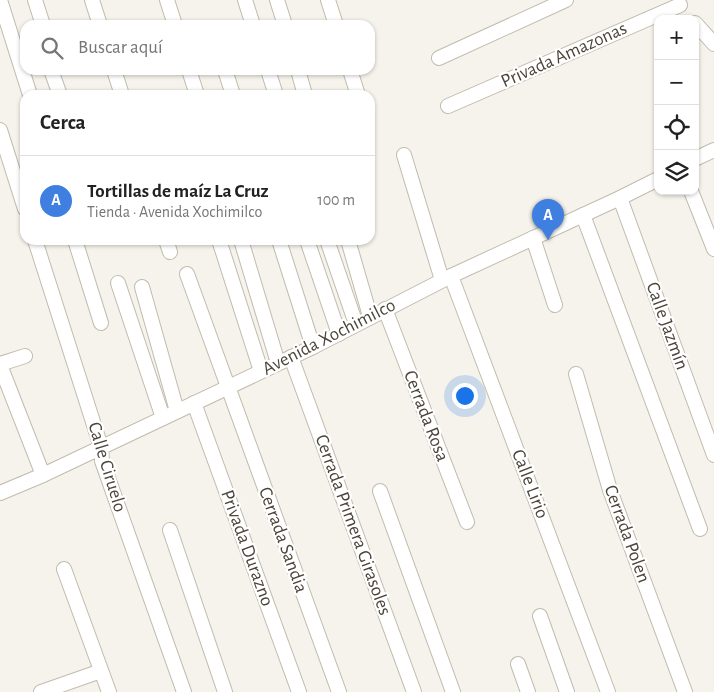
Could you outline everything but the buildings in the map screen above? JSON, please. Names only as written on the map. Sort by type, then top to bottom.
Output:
[{"type":"street","points":[[0,0],[20,63]]},
{"type":"street","points":[[35,0],[41,20]]},
{"type":"street","points":[[92,0],[98,20]]},
{"type":"street","points":[[167,0],[173,20]]},
{"type":"street","points":[[245,0],[251,20]]},
{"type":"street","points":[[277,0],[283,20]]},
{"type":"street","points":[[328,0],[334,20]]},
{"type":"street","points":[[439,58],[566,0]]},
{"type":"street","points":[[678,2],[689,15]]},
{"type":"street","name":"Privada Amazonas","points":[[448,106],[678,2]]},
{"type":"street","points":[[699,27],[714,44]]},
{"type":"street","points":[[24,75],[28,90]]},
{"type":"street","points":[[53,75],[58,90]]},
{"type":"street","points":[[116,75],[120,90]]},
{"type":"street","points":[[191,75],[195,90]]},
{"type":"street","points":[[226,75],[230,90]]},
{"type":"street","points":[[270,75],[274,90]]},
{"type":"street","points":[[299,75],[304,90]]},
{"type":"street","points":[[352,75],[356,90]]},
{"type":"street","points":[[0,130],[20,193]]},
{"type":"street","points":[[699,157],[714,150]]},
{"type":"street","name":"Calle Lirio","points":[[404,155],[447,278],[608,692]]},
{"type":"street","name":"Avenida Xochimilco","points":[[0,493],[43,475],[313,347],[447,278],[620,198],[654,180]]},
{"type":"street","points":[[693,195],[714,249]]},
{"type":"street","name":"Calle Jazmín","points":[[620,198],[714,455]]},
{"type":"street","points":[[583,215],[700,530]]},
{"type":"street","points":[[533,238],[555,305]]},
{"type":"street","name":"Calle Ciruelo","points":[[37,245],[101,447],[102,461],[184,692]]},
{"type":"street","points":[[77,245],[101,323]]},
{"type":"street","points":[[221,245],[261,371]]},
{"type":"street","points":[[242,245],[278,363]]},
{"type":"street","points":[[281,245],[313,347]]},
{"type":"street","points":[[309,245],[339,334]]},
{"type":"street","points":[[329,245],[356,324]]},
{"type":"street","points":[[349,245],[370,316]]},
{"type":"street","name":"Cerrada Sandia","points":[[187,274],[339,692]]},
{"type":"street","points":[[118,283],[163,418]]},
{"type":"street","points":[[142,288],[177,411]]},
{"type":"street","name":"Cerrada Rosa","points":[[384,309],[467,522]]},
{"type":"street","points":[[24,356],[0,364],[43,475]]},
{"type":"street","name":"Cerrada Primera Girasoles","points":[[291,357],[414,692]]},
{"type":"street","name":"Cerrada Polen","points":[[576,374],[610,490],[685,692]]},
{"type":"street","name":"Privada Durazno","points":[[194,403],[299,692]]},
{"type":"street","name":"Cerrada Primera Girasoles","points":[[380,491],[453,692]]},
{"type":"street","points":[[170,530],[225,692]]},
{"type":"street","points":[[64,569],[109,692]]},
{"type":"street","points":[[540,616],[567,692]]},
{"type":"street","points":[[518,664],[528,692]]},
{"type":"street","points":[[42,692],[101,672]]},
{"type":"place","name":"Tortillas de maíz La Cruz","points":[[548,240]]}]
